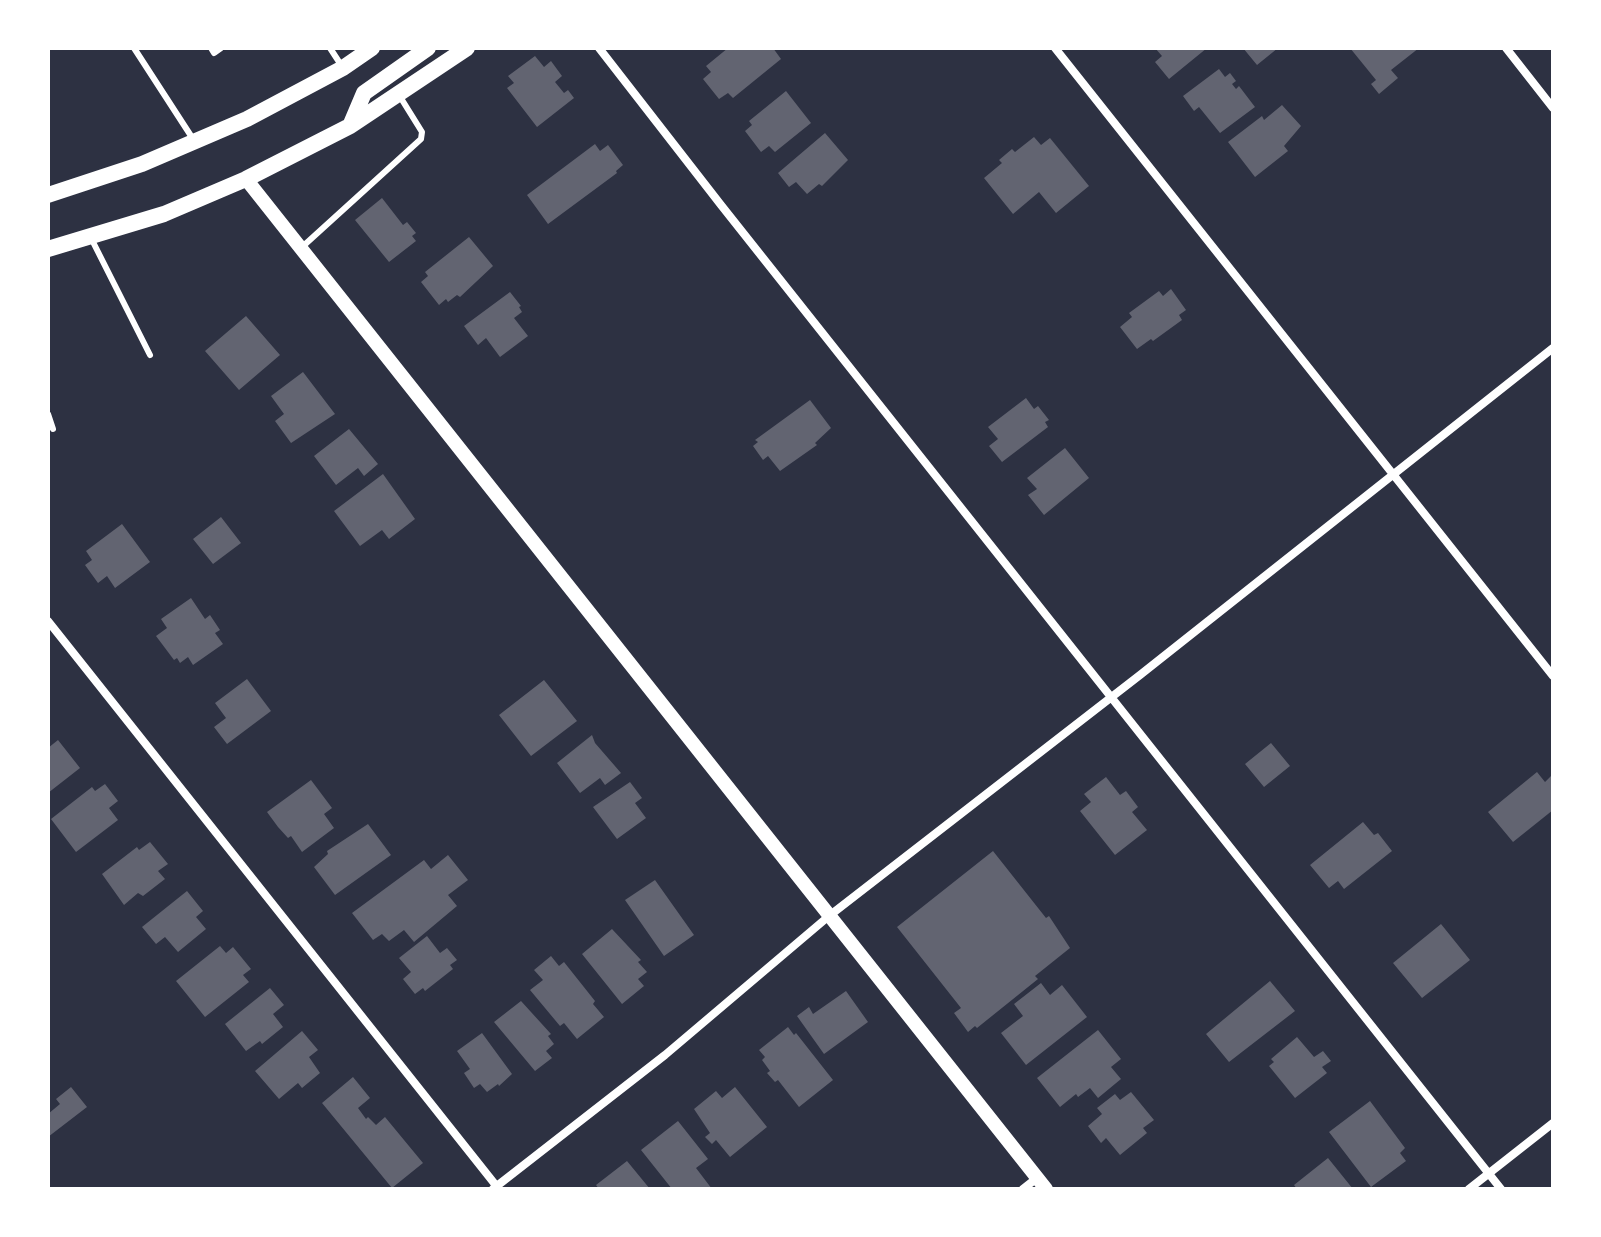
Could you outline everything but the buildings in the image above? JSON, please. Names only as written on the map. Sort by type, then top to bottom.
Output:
[{"type":"main road","points":[[48,195],[142,164],[247,119],[343,68],[372,48]]},
{"type":"main road","points":[[350,126],[364,93],[428,48]]},
{"type":"main road","points":[[48,249],[164,214],[246,179],[350,126],[467,48]]},
{"type":"street","points":[[599,48],[1501,1189]]},
{"type":"street","points":[[1055,48],[1553,676]]},
{"type":"street","points":[[1506,48],[1553,108]]},
{"type":"street","points":[[246,179],[1042,1184],[1023,1189]]},
{"type":"street","points":[[48,621],[496,1188],[665,1055],[829,916],[1553,348]]},
{"type":"street","points":[[1469,1189],[1553,1123]]},
{"type":"lane","points":[[211,48],[214,53],[221,48]]},
{"type":"lane","points":[[330,48],[343,68]]},
{"type":"lane","points":[[137,49],[195,141]]},
{"type":"lane","points":[[301,248],[421,139],[422,132],[399,95]]},
{"type":"lane","points":[[91,238],[150,355]]},
{"type":"lane","points":[[48,414],[53,429]]}]
